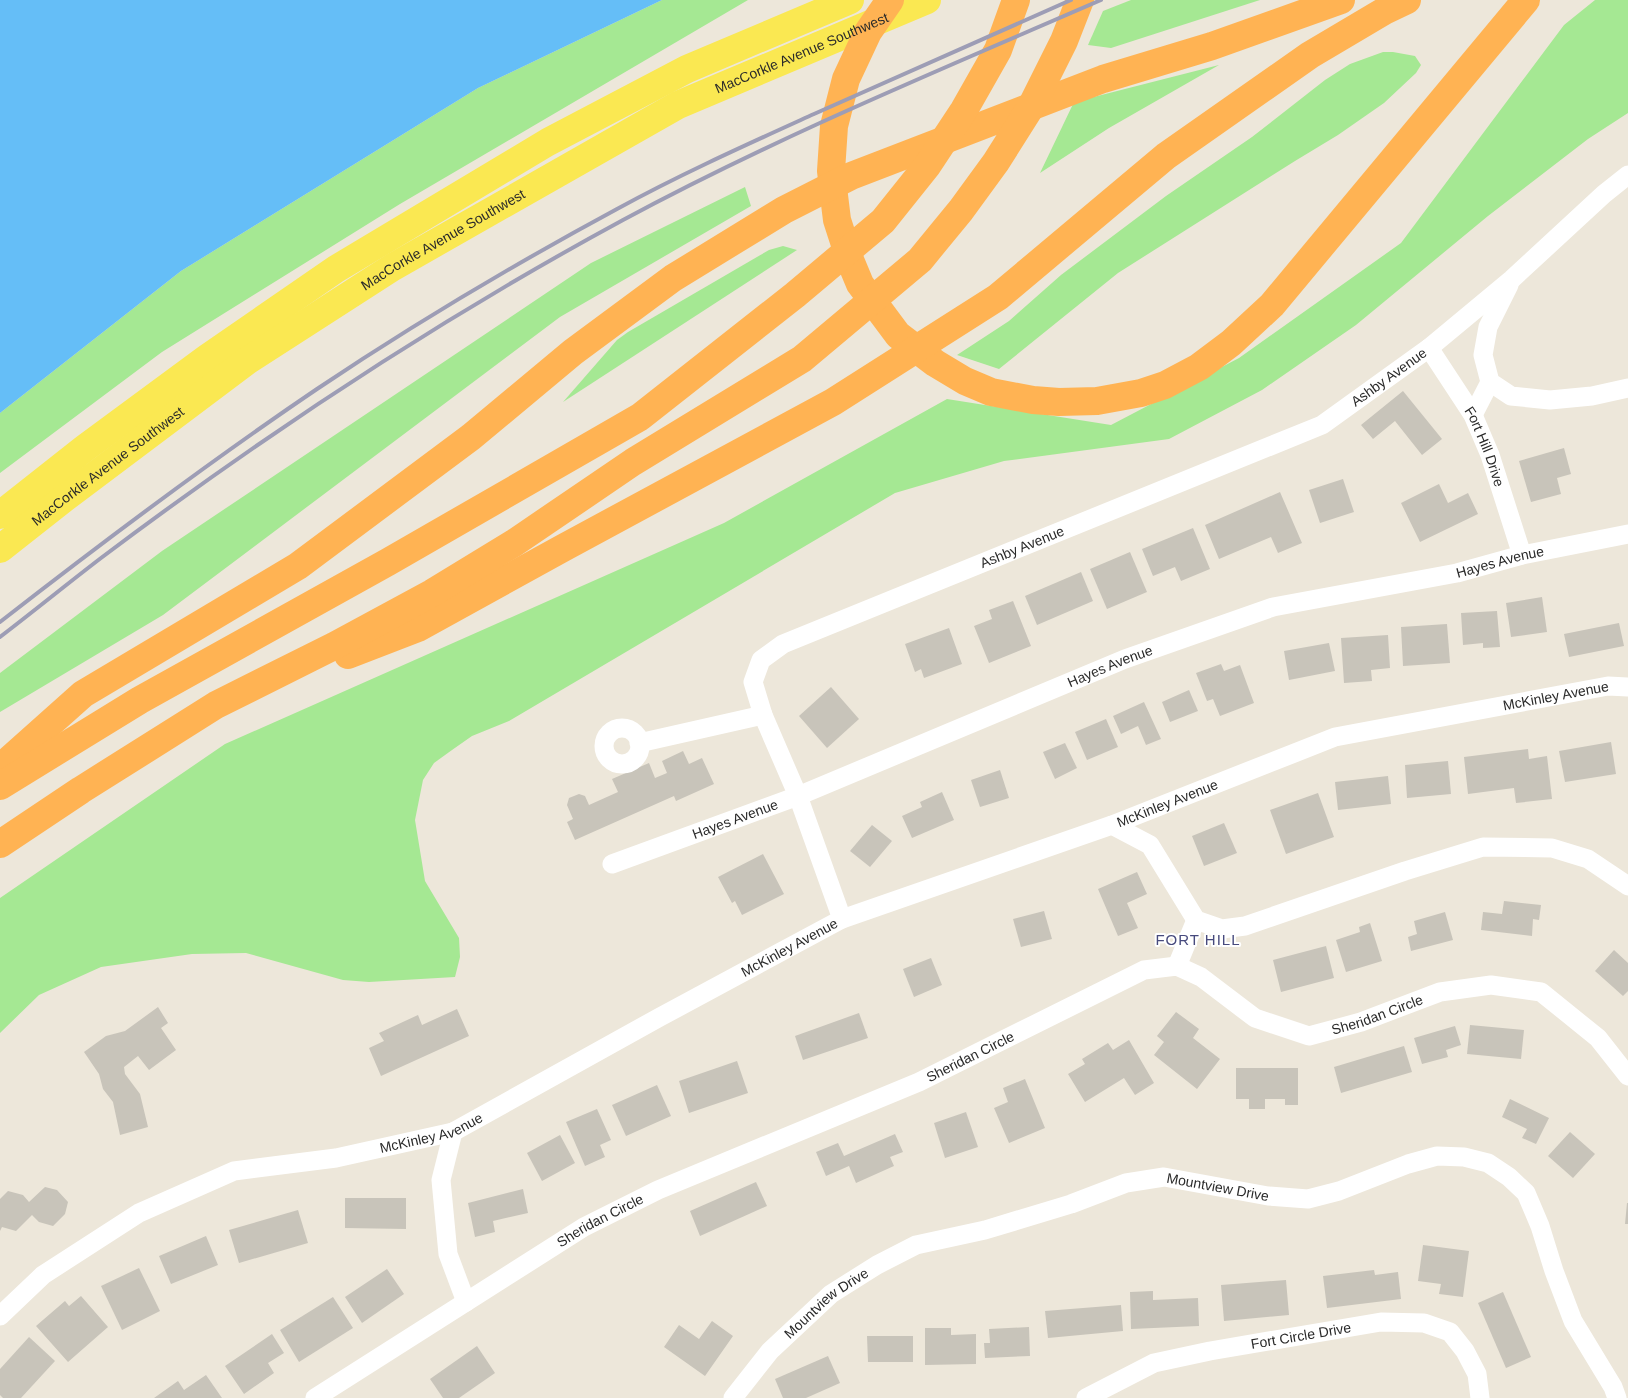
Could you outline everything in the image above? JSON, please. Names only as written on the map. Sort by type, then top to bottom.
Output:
[{"type":"highway","points":[[890,0],[868,32],[846,79],[834,126],[831,171],[837,220],[860,284],[898,335],[935,363],[965,382],[1007,396],[1033,400],[1077,402],[1097,401],[1165,385],[1199,367],[1231,343],[1272,306],[1526,0]]},
{"type":"highway","points":[[0,786],[140,700],[388,562],[640,417],[795,295],[883,221],[927,166],[964,110],[998,50],[1016,0]]},
{"type":"highway","points":[[0,844],[81,790],[216,705],[432,594],[514,543],[632,462],[802,359],[920,260],[961,210],[979,186],[1032,104],[1064,41],[1080,0]]},
{"type":"highway","points":[[0,768],[83,694],[298,566],[471,437],[573,352],[673,278],[784,210],[850,176],[1103,79],[1212,46],[1340,0]]},
{"type":"highway","points":[[216,705],[418,628],[833,402],[998,296],[1174,150],[1310,55],[1386,10],[1407,0]]},
{"type":"main road","name":"MacCorkle Avenue Southwest","points":[[0,515],[92,442],[207,358],[336,269],[548,142],[678,74],[850,0]]},
{"type":"main road","name":"MacCorkle Avenue Southwest","points":[[0,549],[247,361],[393,267],[678,105],[927,0]]},
{"type":"street","name":"Ashby Avenue","points":[[842,919],[798,796],[752,682],[761,660],[783,644],[1322,425],[1429,348],[1512,280],[1604,194],[1628,175]]},
{"type":"street","name":"Ashby Avenue","points":[[1490,382],[1483,355],[1488,327],[1512,280]]},
{"type":"street","name":"Fort Hill Drive","points":[[1429,348],[1473,415],[1490,455],[1522,555]]},
{"type":"street","points":[[1473,415],[1490,382],[1511,396],[1550,400],[1592,396],[1628,388]]},
{"type":"street","name":"Hayes Avenue","points":[[612,864],[798,796],[1125,660],[1273,607],[1458,573],[1522,555],[1628,534]]},
{"type":"street","name":"McKinley Avenue","points":[[0,1316],[43,1276],[139,1213],[234,1171],[336,1158],[453,1132],[842,919],[1112,825],[1335,737],[1608,686],[1628,687]]},
{"type":"street","points":[[639,743],[764,715]]},
{"type":"street","points":[[1112,825],[1150,845],[1196,920],[1222,929],[1245,926],[1405,871],[1483,847],[1552,848],[1588,859],[1628,886]]},
{"type":"street","points":[[1177,966],[1196,920]]},
{"type":"street","name":"Sheridan Circle","points":[[315,1398],[584,1227],[658,1190],[919,1082],[1144,970],[1177,966],[1201,977],[1255,1018],[1309,1036],[1361,1022],[1440,992],[1491,985],[1541,992],[1598,1038],[1628,1076]]},
{"type":"street","points":[[453,1132],[441,1180],[448,1254],[466,1302]]},
{"type":"street","name":"Mountview Drive","points":[[733,1398],[770,1351],[831,1294],[877,1265],[916,1245],[986,1230],[1071,1204],[1126,1183],[1164,1177],[1268,1196],[1308,1199],[1339,1191],[1408,1164],[1437,1156],[1464,1157],[1488,1163],[1509,1177],[1526,1193],[1540,1226],[1572,1321],[1618,1398]]},
{"type":"street","name":"Fort Circle Drive","points":[[1086,1398],[1154,1363],[1210,1351],[1381,1322],[1424,1323],[1450,1332],[1465,1351],[1477,1374],[1480,1398]]},
{"type":"green space","points":[[662,0],[748,0],[400,204],[162,352],[0,473],[0,413],[181,271],[478,88]]},
{"type":"green space","points":[[1131,0],[1260,0],[1111,48],[1088,45],[1103,11]]},
{"type":"green space","points":[[1595,0],[1628,0],[1628,113],[1588,139],[1488,216],[1356,325],[1262,390],[1169,439],[1004,461],[895,493],[509,721],[472,736],[434,763],[423,780],[415,820],[425,881],[459,938],[460,957],[455,977],[369,982],[343,980],[246,953],[192,954],[101,967],[39,995],[0,1033],[0,898],[225,744],[724,523],[947,399],[1111,425],[1239,358],[1401,243],[1564,25]]},
{"type":"green space","points":[[1383,52],[1415,56],[1421,65],[1416,73],[1384,103],[1338,135],[1118,273],[999,369],[957,355],[1009,321],[1061,275],[1166,196],[1252,137],[1325,80],[1350,64]]},
{"type":"green space","points":[[1219,65],[1109,128],[1040,173],[1074,102]]},
{"type":"green space","points":[[745,187],[751,206],[560,317],[163,615],[0,712],[0,673],[162,551],[591,263]]},
{"type":"green space","points":[[783,246],[797,250],[563,402],[617,340],[628,332],[769,250]]},
{"type":"water","points":[[0,0],[662,0],[478,88],[181,271],[0,413]]},
{"type":"building","points":[[1403,391],[1442,439],[1422,455],[1395,421],[1373,439],[1361,425]]},
{"type":"building","points":[[1564,448],[1571,474],[1557,478],[1561,494],[1531,502],[1519,461]]},
{"type":"building","points":[[1343,479],[1354,512],[1320,523],[1309,490]]},
{"type":"building","points":[[1439,484],[1448,503],[1468,493],[1478,514],[1420,542],[1401,503]]},
{"type":"building","points":[[1280,492],[1302,543],[1278,553],[1271,537],[1219,559],[1205,525]]},
{"type":"building","points":[[1193,528],[1210,569],[1181,581],[1175,567],[1153,576],[1142,549]]},
{"type":"building","points":[[1130,552],[1147,592],[1107,609],[1090,569]]},
{"type":"building","points":[[1081,572],[1093,601],[1037,625],[1025,596]]},
{"type":"building","points":[[1542,597],[1547,632],[1511,637],[1506,603]]},
{"type":"building","points":[[1013,601],[1031,646],[989,663],[974,626],[992,619],[989,610]]},
{"type":"building","points":[[1497,611],[1500,647],[1483,648],[1483,643],[1463,645],[1461,613]]},
{"type":"building","points":[[1619,623],[1624,646],[1569,657],[1564,634]]},
{"type":"building","points":[[1447,624],[1450,663],[1403,666],[1401,627]]},
{"type":"building","points":[[949,628],[962,664],[924,678],[921,669],[915,672],[905,644]]},
{"type":"building","points":[[1388,635],[1390,668],[1371,670],[1372,681],[1344,683],[1341,638]]},
{"type":"building","points":[[1329,643],[1335,671],[1289,680],[1284,651]]},
{"type":"building","points":[[1221,664],[1224,671],[1240,665],[1254,703],[1220,716],[1213,699],[1207,701],[1196,673]]},
{"type":"building","points":[[831,687],[859,719],[827,748],[799,716]]},
{"type":"building","points":[[1189,690],[1198,711],[1170,722],[1162,702]]},
{"type":"building","points":[[1144,702],[1161,739],[1146,745],[1138,726],[1121,734],[1113,716]]},
{"type":"building","points":[[1106,719],[1118,747],[1087,760],[1075,732]]},
{"type":"building","points":[[1611,742],[1616,774],[1565,782],[1559,751]]},
{"type":"building","points":[[1065,743],[1077,768],[1055,779],[1043,752]]},
{"type":"building","points":[[1528,749],[1529,759],[1547,756],[1552,799],[1516,803],[1514,788],[1468,794],[1464,757]]},
{"type":"building","points":[[683,751],[689,764],[702,758],[714,784],[676,801],[674,796],[575,840],[567,822],[573,819],[567,805],[569,798],[579,794],[585,796],[589,805],[618,792],[612,779],[649,763],[655,778],[667,773],[662,761]]},
{"type":"building","points":[[1448,761],[1451,794],[1407,798],[1405,765]]},
{"type":"building","points":[[1000,770],[1009,798],[980,807],[971,780]]},
{"type":"building","points":[[1388,776],[1391,804],[1338,810],[1335,782]]},
{"type":"building","points":[[942,792],[954,820],[912,838],[902,816],[922,807],[920,802]]},
{"type":"building","points":[[1318,793],[1334,837],[1286,854],[1270,810]]},
{"type":"building","points":[[1224,823],[1237,853],[1204,866],[1192,836]]},
{"type":"building","points":[[872,825],[892,841],[870,867],[850,851]]},
{"type":"building","points":[[763,854],[784,894],[742,915],[735,901],[732,903],[718,877]]},
{"type":"building","points":[[1137,872],[1147,894],[1127,903],[1138,928],[1118,936],[1098,889]]},
{"type":"building","points":[[1504,901],[1541,905],[1539,920],[1533,919],[1532,936],[1481,930],[1483,912],[1502,914]]},
{"type":"building","points":[[1044,911],[1052,939],[1021,947],[1013,919]]},
{"type":"building","points":[[1445,912],[1453,940],[1411,951],[1408,937],[1417,934],[1414,921]]},
{"type":"building","points":[[1370,923],[1382,961],[1346,972],[1336,940],[1360,932],[1359,927]]},
{"type":"building","points":[[1326,946],[1334,978],[1281,992],[1273,960]]},
{"type":"building","points":[[1614,950],[1628,963],[1628,991],[1623,996],[1595,971]]},
{"type":"building","points":[[931,958],[942,985],[914,997],[903,969]]},
{"type":"building","points":[[158,1007],[168,1023],[161,1028],[176,1050],[149,1070],[138,1056],[124,1067],[125,1074],[140,1094],[148,1127],[120,1135],[113,1102],[103,1089],[99,1074],[84,1052],[106,1036],[125,1031]]},
{"type":"building","points":[[457,1009],[469,1036],[381,1076],[369,1048],[384,1041],[379,1033],[418,1015],[422,1025]]},
{"type":"building","points":[[1176,1012],[1199,1029],[1193,1038],[1220,1059],[1197,1089],[1154,1055],[1164,1042],[1157,1036]]},
{"type":"building","points":[[859,1013],[868,1038],[803,1060],[795,1036]]},
{"type":"building","points":[[1470,1025],[1524,1030],[1521,1059],[1467,1054]]},
{"type":"building","points":[[1455,1026],[1461,1045],[1446,1050],[1448,1057],[1422,1064],[1414,1038]]},
{"type":"building","points":[[1129,1040],[1154,1083],[1135,1095],[1124,1078],[1085,1102],[1068,1074],[1085,1064],[1082,1059],[1108,1043],[1113,1050]]},
{"type":"building","points":[[1404,1046],[1412,1072],[1341,1093],[1334,1067]]},
{"type":"building","points":[[737,1061],[748,1093],[689,1113],[679,1081]]},
{"type":"building","points":[[1236,1068],[1298,1068],[1298,1105],[1285,1105],[1285,1099],[1265,1099],[1265,1109],[1249,1109],[1249,1099],[1236,1099]]},
{"type":"building","points":[[1025,1079],[1045,1128],[1009,1143],[994,1108],[1008,1102],[1003,1088]]},
{"type":"building","points":[[657,1085],[671,1116],[626,1136],[612,1105]]},
{"type":"building","points":[[1510,1099],[1549,1118],[1536,1144],[1522,1138],[1527,1129],[1502,1117]]},
{"type":"building","points":[[597,1109],[611,1140],[600,1145],[605,1157],[585,1166],[566,1122]]},
{"type":"building","points":[[966,1112],[978,1147],[945,1158],[934,1123]]},
{"type":"building","points":[[1570,1132],[1595,1154],[1573,1178],[1548,1156]]},
{"type":"building","points":[[895,1134],[903,1152],[890,1157],[894,1166],[856,1183],[849,1166],[826,1176],[816,1152],[838,1143],[844,1156]]},
{"type":"building","points":[[560,1135],[575,1163],[542,1181],[527,1153]]},
{"type":"building","points":[[756,1182],[767,1206],[700,1236],[690,1211]]},
{"type":"building","points":[[45,1187],[57,1190],[68,1202],[65,1214],[53,1226],[39,1222],[32,1215],[16,1231],[2,1227],[0,1231],[0,1199],[8,1191],[23,1195],[29,1202]]},
{"type":"building","points":[[523,1189],[528,1213],[493,1221],[495,1232],[475,1237],[468,1203]]},
{"type":"building","points":[[345,1198],[406,1198],[406,1229],[345,1228]]},
{"type":"building","points":[[1627,1203],[1628,1224],[1625,1224]]},
{"type":"building","points":[[298,1210],[308,1243],[239,1263],[229,1230]]},
{"type":"building","points":[[206,1236],[218,1265],[171,1284],[159,1256]]},
{"type":"building","points":[[1423,1245],[1469,1251],[1463,1297],[1439,1294],[1441,1284],[1418,1281]]},
{"type":"building","points":[[139,1268],[160,1311],[122,1330],[101,1286]]},
{"type":"building","points":[[387,1269],[404,1294],[362,1323],[345,1297]]},
{"type":"building","points":[[1374,1270],[1375,1275],[1398,1272],[1401,1299],[1327,1308],[1323,1276]]},
{"type":"building","points":[[1286,1280],[1289,1315],[1224,1321],[1221,1285]]},
{"type":"building","points":[[1153,1291],[1153,1300],[1198,1298],[1199,1326],[1131,1329],[1130,1292]]},
{"type":"building","points":[[1503,1292],[1531,1357],[1506,1368],[1478,1303]]},
{"type":"building","points":[[81,1296],[108,1327],[68,1362],[36,1326],[65,1301],[69,1306]]},
{"type":"building","points":[[333,1297],[353,1328],[299,1362],[280,1330]]},
{"type":"building","points":[[1121,1305],[1123,1331],[1048,1338],[1045,1311]]},
{"type":"building","points":[[712,1321],[733,1336],[705,1376],[664,1347],[679,1325],[699,1339]]},
{"type":"building","points":[[1029,1327],[1030,1356],[985,1358],[984,1343],[990,1343],[989,1329]]},
{"type":"building","points":[[925,1328],[951,1328],[951,1335],[976,1334],[976,1364],[925,1365]]},
{"type":"building","points":[[272,1334],[284,1353],[268,1363],[274,1373],[244,1394],[225,1366]]},
{"type":"building","points":[[867,1336],[913,1336],[913,1362],[868,1362]]},
{"type":"building","points":[[29,1337],[55,1361],[21,1398],[3,1398],[0,1395],[0,1369]]},
{"type":"building","points":[[477,1346],[495,1373],[459,1398],[443,1398],[430,1379]]},
{"type":"building","points":[[828,1356],[840,1383],[806,1398],[783,1398],[775,1379]]},
{"type":"building","points":[[206,1375],[222,1398],[154,1398],[178,1381],[184,1390]]},
{"type":"railway","points":[[0,622],[157,502],[317,389],[390,341],[503,273],[617,209],[690,171],[1071,0]]},
{"type":"railway","points":[[0,637],[101,558],[291,422],[421,337],[555,258],[681,190],[799,132],[1101,0]]},
{"type":"district","name":"FORT HILL","points":[[1198,939]]}]
